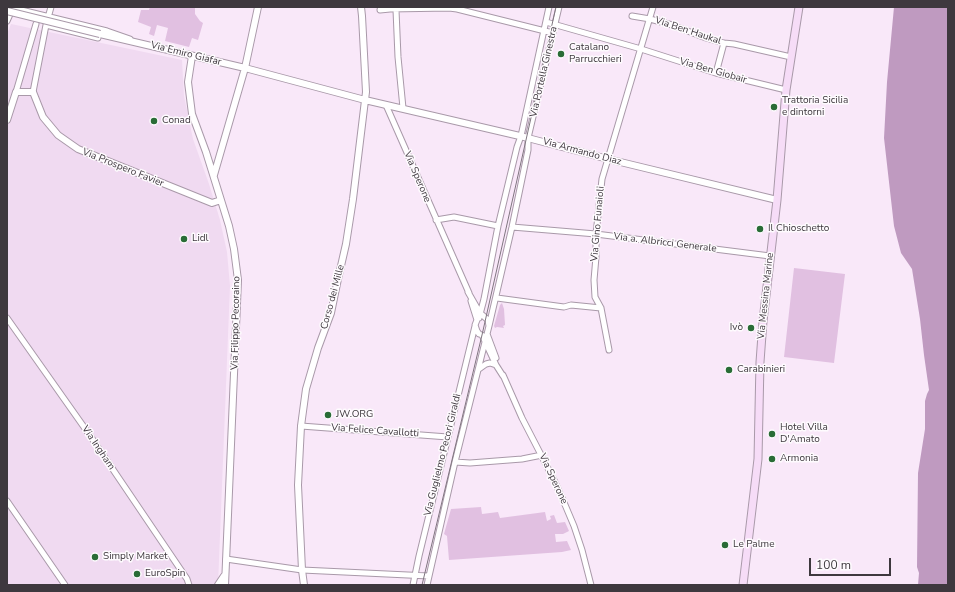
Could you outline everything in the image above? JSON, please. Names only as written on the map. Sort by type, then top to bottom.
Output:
[{"type":"main road","name":"Via Messina Marine","points":[[743,585],[758,459],[760,362],[763,321],[777,200],[786,90],[799,7]]},
{"type":"street","points":[[16,92],[33,92],[51,7]]},
{"type":"street","points":[[214,175],[245,68],[258,7]]},
{"type":"street","name":"Corso dei Mille","points":[[304,585],[298,485],[301,426],[306,388],[318,348],[331,313],[346,244],[366,92],[361,7]]},
{"type":"street","name":"Via Portella Ginestra","points":[[521,136],[549,7]]},
{"type":"street","name":"Via Portella Ginestra","points":[[528,138],[559,7]]},
{"type":"street","name":"Via Gino Funaioli","points":[[609,350],[601,308],[595,297],[594,280],[596,234],[602,179],[653,7]]},
{"type":"street","points":[[7,21],[11,8],[48,16],[119,35],[144,44]]},
{"type":"street","name":"Via Emiro Giafar","points":[[11,8],[99,36],[144,44],[245,68],[386,105]]},
{"type":"street","points":[[380,10],[457,8],[553,33]]},
{"type":"street","points":[[396,10],[402,108]]},
{"type":"street","name":"Via Ben Haukal","points":[[632,16],[672,25],[724,43],[791,56]]},
{"type":"street","name":"Via Ben Giobair","points":[[546,22],[641,49],[716,73],[786,90]]},
{"type":"street","points":[[7,120],[36,24]]},
{"type":"street","points":[[46,25],[99,36]]},
{"type":"street","points":[[716,73],[724,43]]},
{"type":"street","name":"Via Filippo Pecoraino","points":[[192,56],[188,82],[192,114],[214,175],[229,226],[238,280],[225,585]]},
{"type":"street","name":"Via Prospero Favier","points":[[33,92],[44,117],[58,135],[78,149],[212,203],[221,200]]},
{"type":"street","name":"Via Armando Diaz","points":[[386,105],[521,136],[608,159],[777,200]]},
{"type":"street","name":"Via Sperone","points":[[386,105],[468,292]]},
{"type":"street","name":"Via Guglielmo Pecori Giraldi","points":[[413,585],[448,436],[484,299],[498,226],[521,136]]},
{"type":"street","points":[[504,376],[487,332],[497,298],[528,150],[528,138]]},
{"type":"street","points":[[206,152],[219,158]]},
{"type":"street","points":[[436,220],[454,217],[498,226]]},
{"type":"street","name":"Via a. Albricci Generale","points":[[512,227],[596,234],[770,256]]},
{"type":"street","points":[[468,292],[474,300],[479,318],[478,333],[487,332]]},
{"type":"street","points":[[468,292],[475,312],[479,318],[488,320],[486,342],[496,365],[504,376]]},
{"type":"street","points":[[497,298],[564,307],[571,305],[601,308]]},
{"type":"street","points":[[474,300],[479,302],[484,299]]},
{"type":"street","name":"Via Ingham","points":[[7,318],[187,579]]},
{"type":"street","name":"Via Guglielmo Pecori Giraldi","points":[[427,585],[486,342]]},
{"type":"street","points":[[479,370],[486,364],[490,363],[496,365]]},
{"type":"street","name":"Via Sperone","points":[[504,376],[522,418],[542,455],[574,526],[591,585]]},
{"type":"street","name":"Via Felice Cavallotti","points":[[301,426],[448,436]]},
{"type":"street","points":[[456,462],[470,463],[522,459],[542,455]]},
{"type":"street","points":[[7,500],[65,585]]},
{"type":"street","points":[[226,559],[302,570],[428,576]]},
{"type":"street","points":[[218,585],[225,574]]},
{"type":"street","points":[[187,579],[189,585]]},
{"type":"street","points":[[187,579],[194,585]]},
{"type":"shaded area","points":[[150,7],[195,7],[195,14],[203,23],[198,40],[192,38],[189,47],[165,41],[168,28],[157,25],[154,36],[149,34],[151,27],[138,22],[141,10],[149,10]]},
{"type":"shaded area","points":[[894,7],[948,7],[948,585],[918,585],[918,473],[925,429],[925,401],[929,390],[912,269],[901,253],[894,226],[884,138],[887,82]]},
{"type":"shaded area","points":[[11,24],[182,60],[184,96],[193,139],[220,220],[227,252],[230,286],[218,585],[7,585],[7,34]]},
{"type":"shaded area","points":[[794,268],[845,274],[834,363],[784,357]]},
{"type":"shaded area","points":[[502,303],[505,325],[503,326],[504,328],[495,328],[494,326],[500,305]]},
{"type":"shaded area","points":[[481,507],[482,514],[498,512],[500,518],[545,512],[547,521],[551,519],[550,516],[554,515],[557,523],[565,522],[569,531],[563,534],[555,534],[556,542],[567,541],[571,550],[562,552],[449,560],[447,536],[444,534],[451,509]]},
{"type":"tram line","points":[[422,585],[482,335],[556,7]]},
{"type":"place","name":"Catalano Parrucchieri","points":[[561,54]]},
{"type":"place","name":"Trattoria Sicilia e dintorni","points":[[774,107]]},
{"type":"place","name":"Conad","points":[[154,121]]},
{"type":"place","name":"Il Chioschetto","points":[[760,229]]},
{"type":"place","name":"Lidl","points":[[184,239]]},
{"type":"place","name":"Ivò","points":[[751,328]]},
{"type":"place","name":"Carabinieri","points":[[729,370]]},
{"type":"place","name":"JW.ORG","points":[[328,415]]},
{"type":"place","name":"Hotel Villa D'Amato","points":[[772,434]]},
{"type":"place","name":"Armonia","points":[[772,459]]},
{"type":"place","name":"Le Palme","points":[[725,545]]},
{"type":"place","name":"Simply Market","points":[[95,557]]},
{"type":"place","name":"EuroSpin","points":[[137,574]]}]
